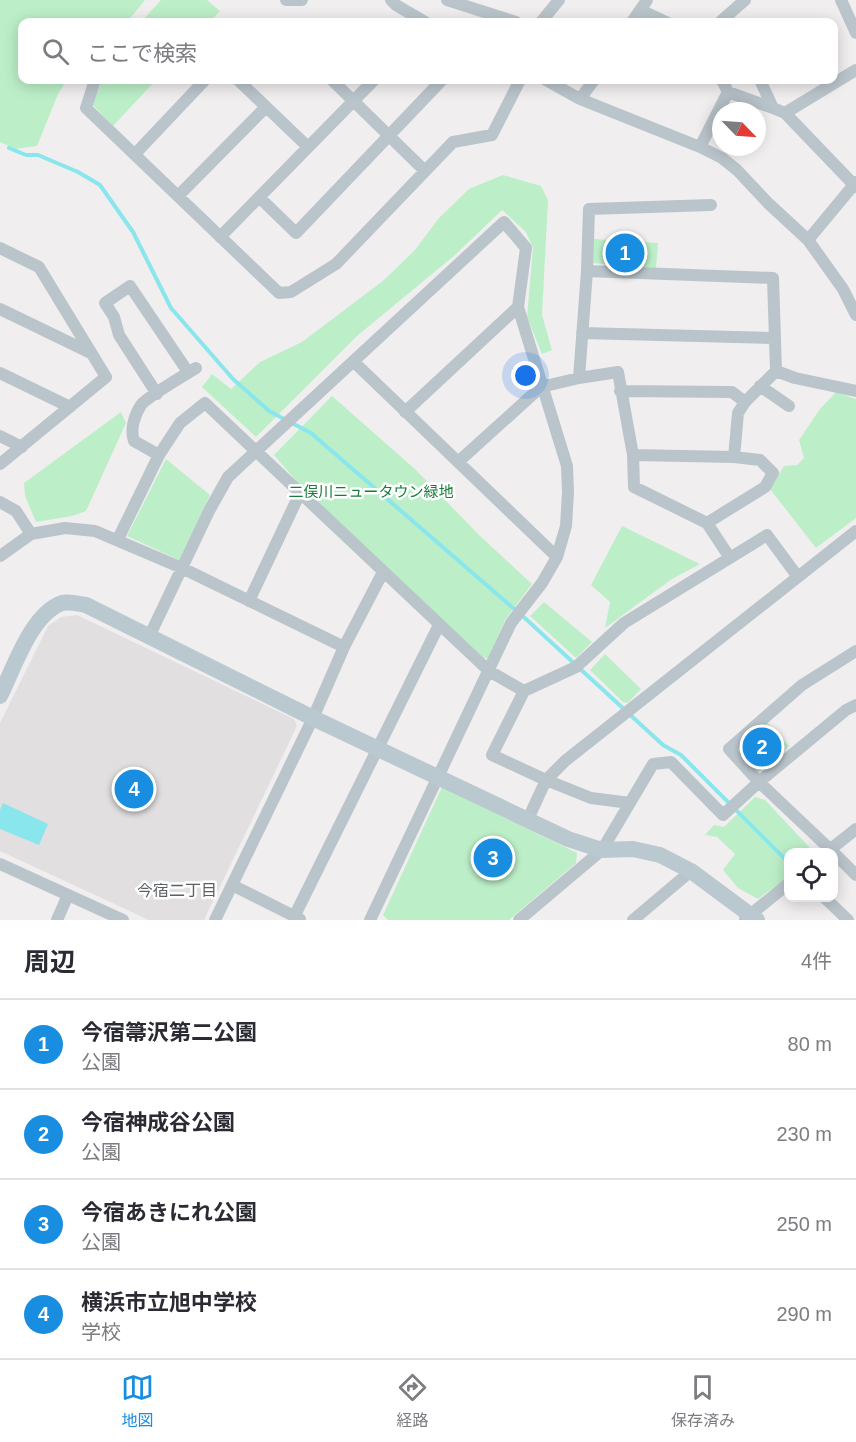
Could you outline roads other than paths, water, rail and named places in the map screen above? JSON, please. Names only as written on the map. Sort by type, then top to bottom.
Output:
[{"type":"street","points":[[286,0],[302,0]]},
{"type":"street","points":[[392,0],[396,5],[418,18]]},
{"type":"street","points":[[447,0],[482,5],[508,18]]},
{"type":"street","points":[[542,18],[546,0]]},
{"type":"street","points":[[544,18],[559,0]]},
{"type":"street","points":[[729,18],[743,0]]},
{"type":"street","points":[[841,0],[856,33]]},
{"type":"street","points":[[635,18],[644,5],[661,18]]},
{"type":"street","points":[[838,80],[856,70]]},
{"type":"street","points":[[94,84],[86,108],[279,293],[291,292],[336,264],[453,142],[492,135],[518,84]]},
{"type":"street","points":[[135,154],[201,84]]},
{"type":"street","points":[[242,84],[308,147]]},
{"type":"street","points":[[336,84],[425,171]]},
{"type":"street","points":[[220,237],[370,84]]},
{"type":"street","points":[[259,197],[296,233],[438,84]]},
{"type":"street","points":[[553,84],[580,99],[722,158],[808,240],[843,289],[856,315]]},
{"type":"street","points":[[580,99],[591,84]]},
{"type":"street","points":[[724,84],[728,92],[779,111],[830,84]]},
{"type":"street","points":[[762,84],[779,111],[855,185],[808,240]]},
{"type":"street","points":[[700,147],[728,92]]},
{"type":"street","points":[[178,196],[266,107]]},
{"type":"street","points":[[579,378],[589,209],[711,205]]},
{"type":"street","points":[[149,637],[209,511],[228,477],[504,222],[526,248],[518,307],[567,466],[566,526],[557,557],[542,583],[511,623],[370,920]]},
{"type":"street","points":[[0,248],[39,267],[106,377],[0,464]]},
{"type":"street","points":[[587,271],[773,278],[776,371]]},
{"type":"street","points":[[157,394],[119,335],[114,317],[105,303],[130,286],[192,370],[157,394],[142,404],[134,419],[132,434],[134,441],[159,455]]},
{"type":"street","points":[[405,412],[518,307]]},
{"type":"street","points":[[0,309],[92,354]]},
{"type":"street","points":[[582,333],[774,338]]},
{"type":"street","points":[[354,362],[557,557]]},
{"type":"street","points":[[734,457],[738,413],[745,402],[776,371]]},
{"type":"street","points":[[776,371],[795,378],[856,391]]},
{"type":"street","points":[[458,462],[541,387],[618,372],[633,455],[634,487],[707,523],[730,558]]},
{"type":"street","points":[[0,373],[70,407]]},
{"type":"street","points":[[760,386],[789,406]]},
{"type":"street","points":[[620,391],[732,392],[745,402]]},
{"type":"street","points":[[118,539],[159,455],[180,423],[205,403],[489,671],[524,691]]},
{"type":"street","points":[[0,436],[22,447]]},
{"type":"street","points":[[633,455],[734,457],[760,460],[773,473],[765,487],[707,523]]},
{"type":"street","points":[[249,601],[300,493]]},
{"type":"street","points":[[0,502],[15,511],[32,534]]},
{"type":"street","points":[[0,556],[32,534],[65,528],[95,531],[182,568],[344,647]]},
{"type":"street","points":[[528,819],[546,780],[565,760],[856,531]]},
{"type":"street","points":[[630,803],[591,798],[492,755],[524,691],[576,667],[624,623],[767,535],[798,577]]},
{"type":"street","points":[[215,920],[313,718],[344,647],[383,572]]},
{"type":"street","points":[[0,696],[32,630],[46,612],[64,602],[86,605],[313,718],[568,839],[602,850],[633,849],[660,855],[691,872],[751,918],[784,888]]},
{"type":"street","points":[[232,885],[298,918],[377,747],[387,733],[439,625]]},
{"type":"street","points":[[827,848],[759,782],[729,748],[802,685],[856,651]]},
{"type":"street","points":[[519,920],[602,850],[653,764],[671,762],[723,815],[846,710],[856,705]]},
{"type":"street","points":[[835,848],[856,829]]},
{"type":"street","points":[[838,858],[856,875]]},
{"type":"street","points":[[1,867],[123,920]]},
{"type":"street","points":[[633,920],[691,872]]},
{"type":"street","points":[[57,920],[68,895]]},
{"type":"street","points":[[830,902],[848,920]]},
{"type":"water","points":[[3,803],[48,824],[39,845],[0,829],[0,810]]},
{"type":"waterway","points":[[9,148],[26,155],[38,155],[78,172],[100,185],[133,232],[171,308],[233,379],[269,411],[311,433],[527,620],[663,745],[681,755],[784,858]]},
{"type":"place","name":"今宿箒沢第二公園","points":[[625,253]]},
{"type":"place","name":"今宿神成谷公園","points":[[762,747]]},
{"type":"place","name":"横浜市立旭中学校","points":[[134,789]]},
{"type":"place","name":"今宿あきにれ公園","points":[[493,858]]},
{"type":"district","name":"今宿二丁目","points":[[177,890]]},
{"type":"park label","name":"二俣川ニュータウン緑地","points":[[371,491]]}]
